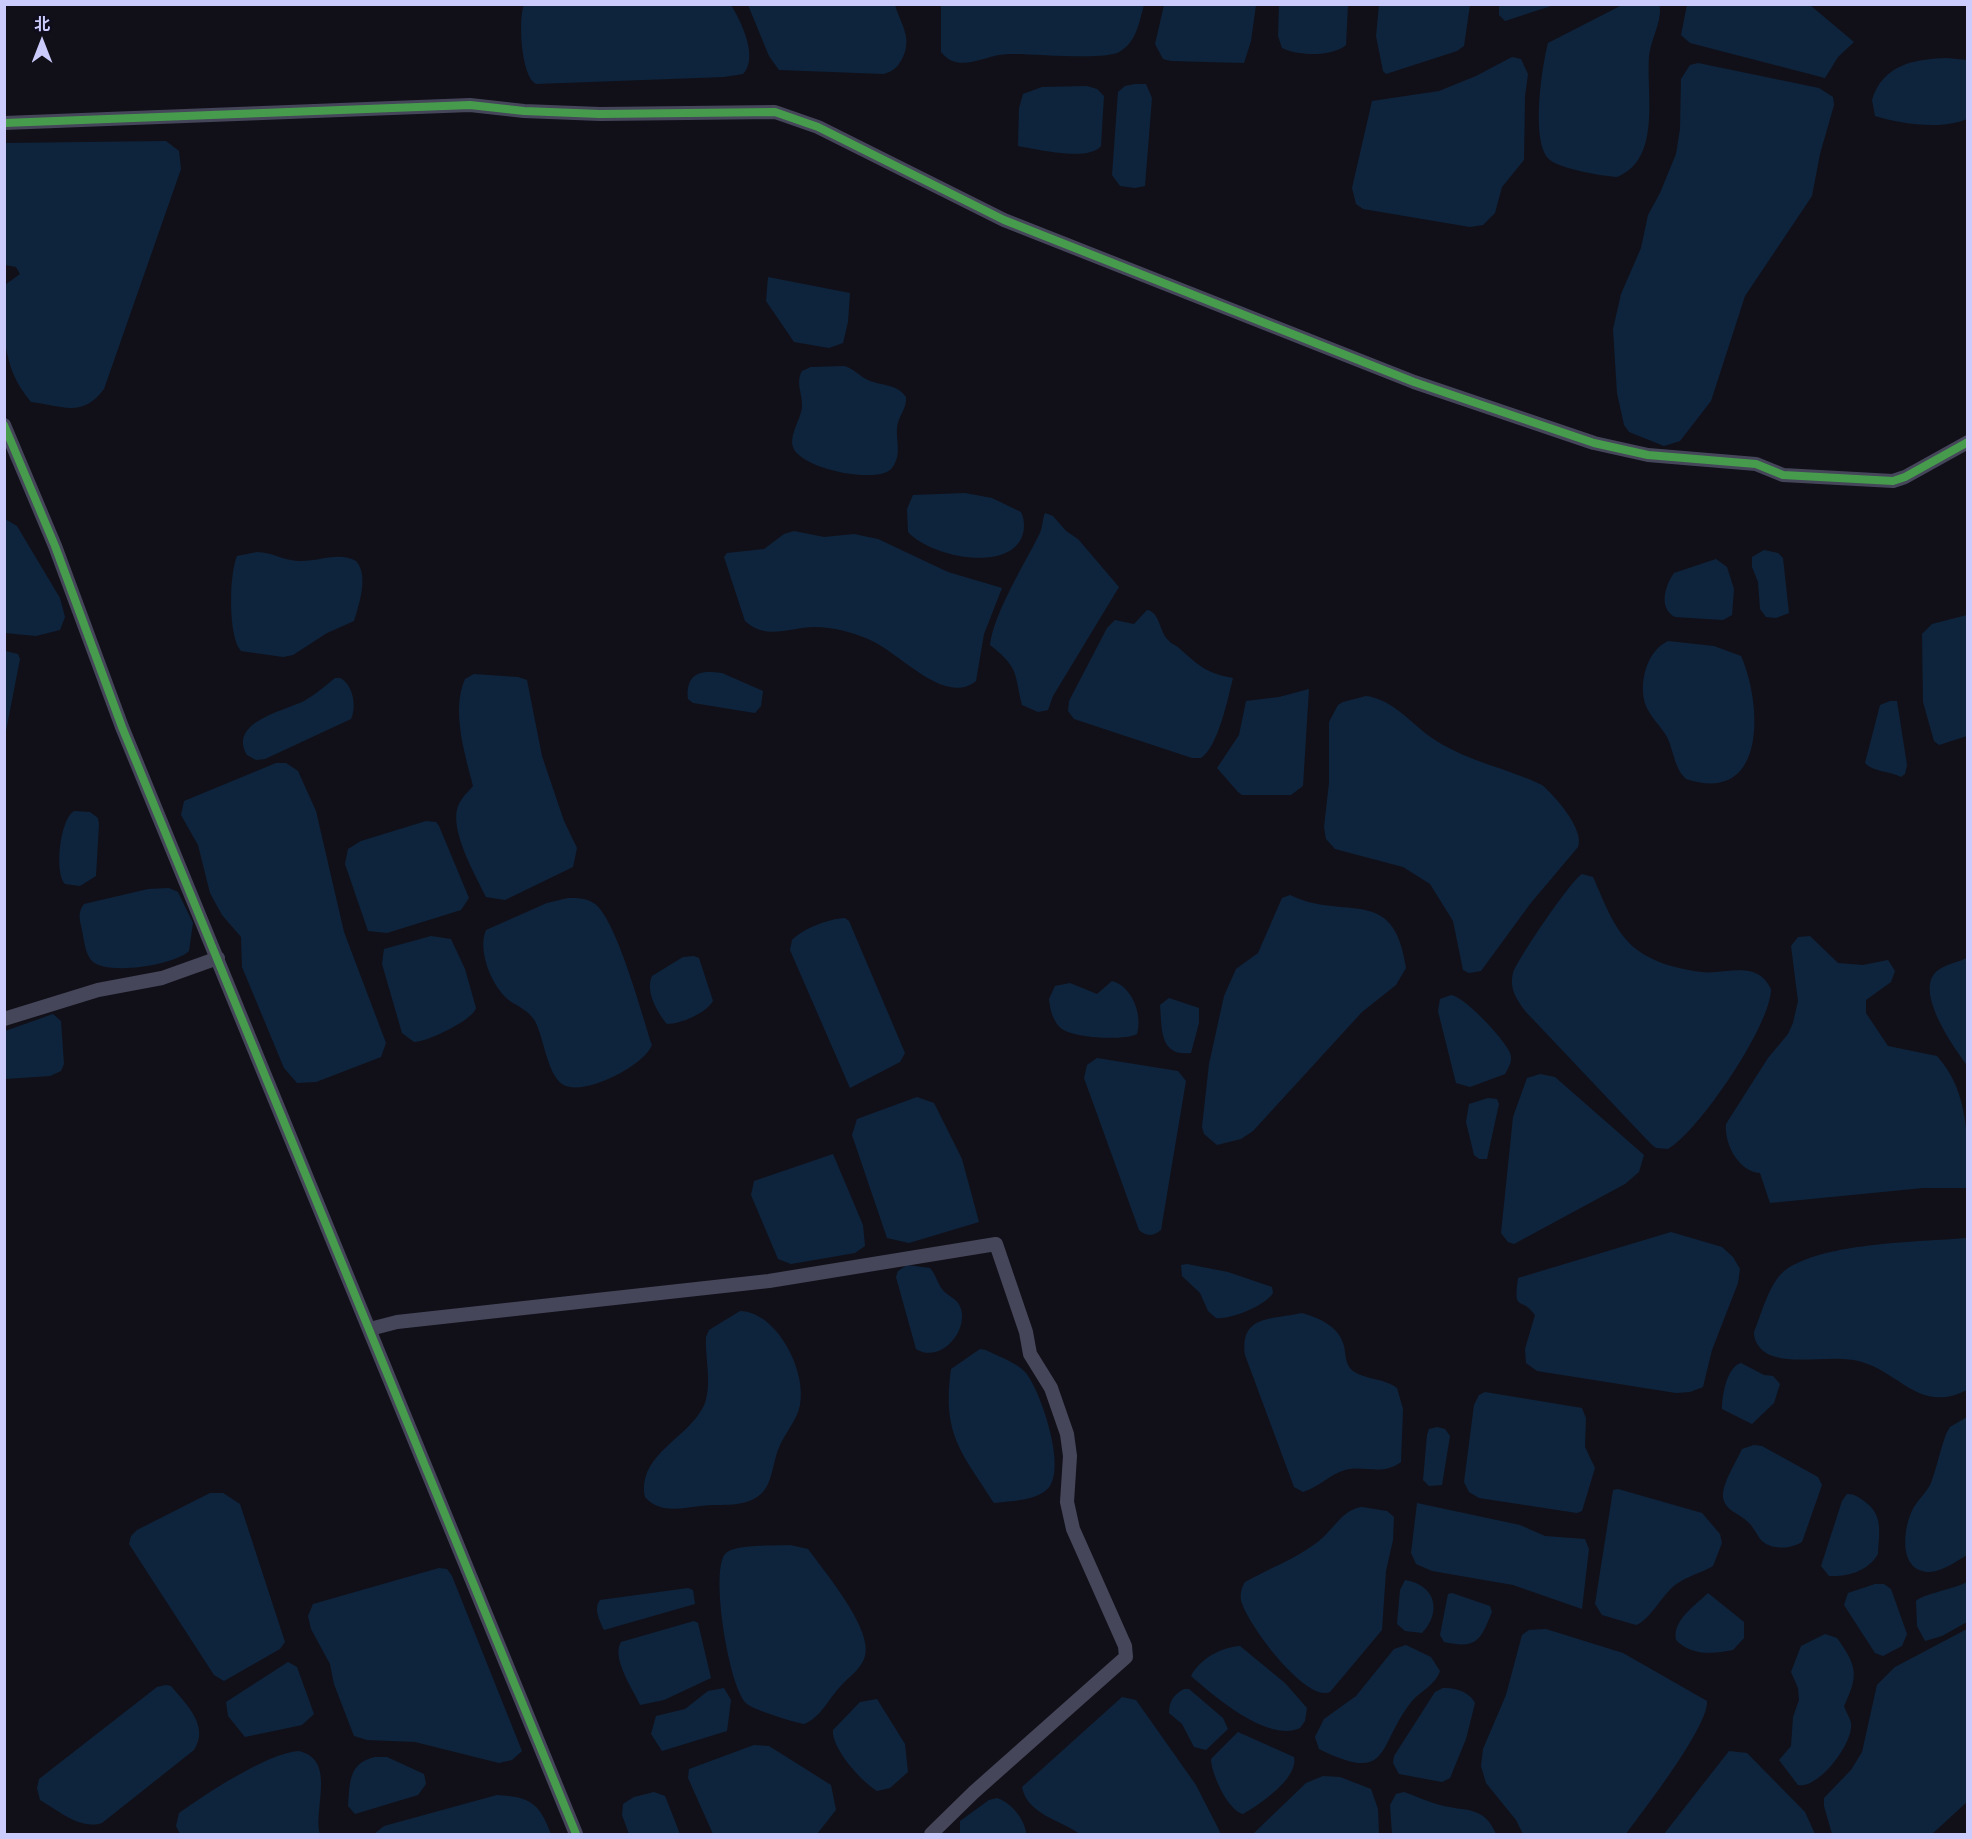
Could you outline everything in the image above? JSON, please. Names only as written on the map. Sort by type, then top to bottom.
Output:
[{"type":"street","points":[[4,123],[470,105],[524,111],[600,114],[775,112],[818,127],[1004,220],[1271,328],[1414,382],[1613,449],[1648,455],[1756,464],[1783,475],[1893,481],[1968,442]]},
{"type":"street","points":[[4,425],[55,546],[122,727],[576,1834]]},
{"type":"street","points":[[4,1019],[98,990],[162,978],[218,958]]},
{"type":"street","points":[[370,1329],[397,1322],[769,1281],[996,1244],[1026,1332],[1030,1354],[1051,1388],[1067,1434],[1070,1456],[1067,1502],[1072,1529],[1125,1646],[1126,1657],[974,1792],[931,1834]]},
{"type":"water","points":[[941,4],[1144,5],[1139,25],[1130,43],[1119,52],[1110,55],[1009,54],[964,63],[948,59],[941,52]]},
{"type":"water","points":[[1499,4],[1554,5],[1505,21],[1499,15]]},
{"type":"water","points":[[1624,4],[1658,5],[1660,7],[1649,56],[1649,124],[1641,156],[1631,168],[1617,177],[1582,172],[1555,163],[1544,151],[1539,122],[1541,86],[1548,43]]},
{"type":"water","points":[[524,5],[731,5],[747,40],[749,59],[747,67],[743,74],[724,77],[536,84],[527,71],[522,47],[521,22]]},
{"type":"water","points":[[748,5],[895,5],[905,32],[905,51],[896,67],[884,74],[779,70],[769,56]]},
{"type":"water","points":[[1164,5],[1256,5],[1251,41],[1244,63],[1163,59],[1155,44]]},
{"type":"water","points":[[1279,5],[1348,5],[1346,45],[1333,52],[1315,54],[1296,53],[1282,48],[1278,36]]},
{"type":"water","points":[[1379,5],[1470,5],[1464,46],[1457,51],[1386,74],[1383,71],[1376,36]]},
{"type":"water","points":[[1687,5],[1810,5],[1854,42],[1838,57],[1825,78],[1690,43],[1681,35]]},
{"type":"water","points":[[1512,57],[1521,59],[1528,74],[1525,96],[1524,160],[1502,187],[1495,213],[1483,225],[1470,227],[1363,209],[1356,204],[1352,188],[1372,101],[1439,91],[1476,76]]},
{"type":"water","points":[[1947,58],[1967,60],[1967,119],[1946,124],[1921,125],[1875,116],[1872,100],[1877,88],[1892,71],[1912,62]]},
{"type":"water","points":[[1698,63],[1819,88],[1833,97],[1834,105],[1820,154],[1812,196],[1745,296],[1711,401],[1680,441],[1664,446],[1629,432],[1624,425],[1617,393],[1613,329],[1621,294],[1641,248],[1648,215],[1676,154],[1680,129],[1681,79],[1690,65]]},
{"type":"water","points":[[1146,84],[1152,98],[1145,186],[1135,188],[1120,186],[1112,175],[1118,92],[1125,86]]},
{"type":"water","points":[[1087,86],[1097,89],[1104,96],[1101,146],[1094,151],[1074,154],[1018,146],[1019,108],[1023,94],[1042,87]]},
{"type":"water","points":[[166,141],[179,151],[181,169],[104,389],[88,404],[80,407],[72,408],[31,402],[14,375],[6,347],[5,285],[20,274],[16,267],[5,265],[5,143]]},
{"type":"water","points":[[768,277],[850,293],[848,322],[843,343],[829,348],[794,342],[766,301]]},
{"type":"water","points":[[844,366],[870,381],[898,390],[906,397],[897,428],[897,458],[892,468],[884,473],[857,475],[824,468],[799,455],[793,447],[793,437],[802,407],[799,380],[802,371],[811,367]]},
{"type":"water","points":[[965,493],[992,498],[1021,512],[1024,522],[1023,533],[1012,549],[999,555],[983,558],[965,557],[932,548],[908,532],[907,509],[913,495]]},
{"type":"water","points":[[1045,513],[1053,516],[1066,531],[1078,539],[1119,587],[1053,696],[1048,710],[1038,712],[1022,705],[1011,665],[990,645],[997,619],[1040,532]]},
{"type":"water","points":[[5,519],[17,526],[60,598],[65,617],[60,630],[36,636],[5,633]]},
{"type":"water","points":[[794,531],[824,537],[854,534],[878,539],[948,572],[1002,588],[984,634],[976,681],[963,687],[950,687],[936,682],[880,645],[842,630],[815,627],[770,632],[753,627],[745,621],[724,557],[727,553],[764,549],[784,534]]},
{"type":"water","points":[[1764,550],[1778,553],[1783,558],[1789,613],[1776,618],[1766,617],[1760,609],[1758,582],[1752,567],[1752,557]]},
{"type":"water","points":[[257,552],[294,561],[342,557],[356,561],[362,574],[362,582],[354,621],[327,633],[293,655],[283,657],[241,651],[237,644],[232,620],[232,576],[237,556]]},
{"type":"water","points":[[1716,559],[1727,567],[1734,589],[1732,615],[1723,620],[1675,617],[1666,608],[1665,603],[1666,590],[1674,573]]},
{"type":"water","points":[[1147,610],[1157,618],[1169,641],[1198,664],[1216,674],[1233,678],[1217,733],[1207,752],[1201,758],[1192,758],[1074,719],[1068,711],[1069,701],[1107,628],[1115,620],[1134,624]]},
{"type":"water","points":[[1967,615],[1967,736],[1939,745],[1934,741],[1923,702],[1922,634],[1932,624]]},
{"type":"water","points":[[1668,641],[1714,646],[1741,656],[1753,699],[1754,723],[1752,745],[1745,764],[1732,778],[1713,783],[1686,779],[1677,765],[1667,737],[1646,706],[1643,688],[1649,660],[1660,646]]},
{"type":"water","points":[[5,651],[18,654],[20,659],[5,736]]},
{"type":"water","points":[[700,673],[722,673],[763,691],[761,706],[755,713],[693,703],[688,699],[688,687],[692,678]]},
{"type":"water","points":[[474,674],[518,677],[527,680],[542,756],[564,821],[577,848],[573,867],[505,900],[486,897],[464,851],[457,825],[456,814],[459,804],[473,786],[461,732],[459,704],[465,679]]},
{"type":"water","points":[[335,678],[344,681],[351,690],[354,708],[351,719],[265,759],[256,760],[247,755],[243,744],[245,734],[251,726],[261,719],[304,701]]},
{"type":"water","points":[[1309,689],[1303,786],[1291,795],[1242,795],[1217,768],[1239,735],[1246,701],[1279,697]]},
{"type":"water","points":[[1366,696],[1394,707],[1448,748],[1542,785],[1568,814],[1577,832],[1578,847],[1530,904],[1481,971],[1469,973],[1463,970],[1453,921],[1430,884],[1403,867],[1335,849],[1326,839],[1324,827],[1329,783],[1329,722],[1338,705]]},
{"type":"water","points":[[1897,701],[1907,765],[1905,774],[1901,777],[1872,768],[1865,763],[1880,705]]},
{"type":"water","points":[[276,763],[286,763],[298,771],[316,811],[344,932],[386,1043],[381,1057],[316,1082],[297,1083],[284,1068],[242,967],[241,937],[222,915],[210,893],[198,845],[181,815],[184,801]]},
{"type":"water","points":[[74,811],[90,812],[98,818],[99,824],[96,876],[80,886],[65,884],[59,858],[65,824]]},
{"type":"water","points":[[426,821],[436,822],[439,826],[469,898],[461,910],[387,933],[368,931],[345,864],[348,849],[361,841]]},
{"type":"water","points":[[1582,874],[1593,877],[1616,925],[1628,942],[1643,954],[1667,965],[1692,971],[1749,971],[1765,980],[1771,989],[1768,1005],[1759,1027],[1731,1076],[1697,1121],[1668,1149],[1656,1148],[1651,1144],[1526,1012],[1513,989],[1513,973],[1524,953],[1556,905]]},
{"type":"water","points":[[169,888],[178,892],[193,923],[189,951],[170,961],[141,967],[112,968],[92,961],[86,950],[80,920],[80,910],[84,904],[148,889]]},
{"type":"water","points":[[1290,895],[1310,902],[1364,910],[1379,915],[1391,925],[1400,942],[1406,968],[1396,985],[1362,1012],[1253,1131],[1241,1139],[1217,1145],[1204,1134],[1202,1127],[1209,1064],[1224,996],[1236,969],[1258,953],[1282,898]]},
{"type":"water","points":[[579,898],[595,904],[612,929],[652,1045],[637,1062],[612,1078],[583,1087],[571,1087],[562,1084],[557,1079],[549,1064],[535,1021],[526,1011],[503,995],[497,987],[488,968],[483,948],[486,930],[547,903]]},
{"type":"water","points":[[845,918],[849,921],[905,1053],[900,1062],[850,1088],[790,950],[792,940],[803,932],[824,922]]},
{"type":"water","points":[[431,936],[451,939],[465,969],[476,1008],[467,1018],[449,1030],[414,1042],[402,1033],[382,964],[384,949]]},
{"type":"water","points":[[1810,936],[1838,963],[1863,965],[1888,960],[1895,971],[1891,982],[1866,1000],[1866,1013],[1888,1046],[1937,1056],[1948,1070],[1956,1085],[1965,1119],[1967,1188],[1923,1188],[1770,1203],[1760,1173],[1746,1168],[1734,1156],[1726,1132],[1726,1124],[1768,1058],[1788,1034],[1793,1023],[1798,1001],[1791,946],[1798,937]]},
{"type":"water","points":[[683,957],[699,958],[713,1001],[705,1010],[693,1017],[667,1024],[659,1014],[651,995],[652,976]]},
{"type":"water","points":[[1967,958],[1967,1065],[1938,1020],[1930,992],[1931,980],[1937,971]]},
{"type":"water","points":[[1112,981],[1125,989],[1134,1002],[1138,1018],[1137,1034],[1111,1038],[1077,1035],[1062,1029],[1056,1023],[1052,1016],[1049,999],[1055,986],[1070,983],[1097,994]]},
{"type":"water","points":[[1451,995],[1474,1010],[1505,1045],[1511,1057],[1505,1074],[1470,1087],[1456,1083],[1438,1011],[1440,999]]},
{"type":"water","points":[[1169,998],[1199,1008],[1199,1023],[1191,1053],[1173,1050],[1164,1039],[1160,1005]]},
{"type":"water","points":[[53,1014],[61,1021],[64,1064],[61,1071],[50,1076],[5,1079],[5,1031]]},
{"type":"water","points":[[1097,1058],[1178,1071],[1186,1081],[1161,1230],[1156,1234],[1148,1235],[1139,1230],[1084,1078],[1087,1065]]},
{"type":"water","points":[[1540,1074],[1555,1077],[1644,1155],[1639,1172],[1625,1184],[1514,1244],[1508,1242],[1501,1233],[1513,1117],[1527,1078]]},
{"type":"water","points":[[917,1097],[934,1103],[962,1159],[979,1222],[909,1243],[887,1238],[852,1135],[857,1119]]},
{"type":"water","points":[[1488,1098],[1497,1099],[1499,1104],[1487,1159],[1479,1159],[1474,1155],[1466,1122],[1469,1104]]},
{"type":"water","points":[[833,1154],[863,1225],[865,1246],[855,1253],[791,1264],[778,1259],[751,1195],[754,1181]]},
{"type":"water","points":[[1671,1232],[1722,1247],[1733,1257],[1740,1269],[1738,1283],[1712,1350],[1703,1387],[1690,1392],[1676,1393],[1537,1371],[1526,1363],[1525,1349],[1535,1315],[1517,1300],[1518,1278]]},
{"type":"water","points":[[1967,1238],[1967,1390],[1950,1396],[1935,1397],[1921,1394],[1884,1372],[1854,1360],[1776,1357],[1764,1351],[1754,1337],[1765,1302],[1776,1280],[1797,1263],[1818,1255],[1869,1246]]},
{"type":"water","points":[[1187,1264],[1228,1272],[1272,1287],[1273,1293],[1248,1311],[1230,1317],[1216,1318],[1208,1311],[1200,1293],[1182,1276],[1181,1265]]},
{"type":"water","points":[[907,1265],[930,1268],[944,1292],[958,1302],[961,1309],[962,1318],[956,1336],[943,1349],[925,1353],[916,1349],[896,1277],[898,1271]]},
{"type":"water","points":[[740,1311],[753,1314],[766,1321],[777,1332],[794,1361],[799,1376],[800,1405],[780,1444],[768,1484],[755,1498],[741,1503],[678,1509],[657,1506],[645,1497],[645,1482],[649,1469],[657,1457],[689,1426],[705,1403],[708,1379],[706,1337],[709,1330]]},
{"type":"water","points":[[1302,1313],[1321,1320],[1338,1333],[1350,1369],[1397,1388],[1403,1409],[1401,1462],[1380,1469],[1345,1470],[1303,1492],[1294,1487],[1245,1355],[1247,1333],[1252,1326],[1269,1319]]},
{"type":"water","points":[[980,1349],[1022,1369],[1032,1382],[1038,1396],[1049,1428],[1055,1462],[1054,1476],[1050,1486],[1039,1495],[1016,1501],[994,1503],[957,1441],[949,1410],[951,1369]]},
{"type":"water","points":[[1741,1363],[1764,1375],[1773,1376],[1780,1384],[1774,1403],[1752,1424],[1722,1409],[1724,1389],[1729,1376],[1732,1370]]},
{"type":"water","points":[[1485,1392],[1582,1408],[1586,1418],[1585,1447],[1595,1468],[1582,1511],[1577,1513],[1479,1498],[1469,1492],[1464,1482],[1474,1405],[1479,1395]]},
{"type":"water","points":[[1967,1417],[1967,1555],[1940,1570],[1930,1572],[1920,1570],[1908,1558],[1906,1550],[1908,1521],[1913,1509],[1931,1483],[1946,1434],[1950,1427]]},
{"type":"water","points":[[1437,1427],[1445,1429],[1450,1436],[1442,1485],[1429,1486],[1423,1480],[1427,1435],[1429,1429]]},
{"type":"water","points":[[1754,1445],[1762,1446],[1818,1477],[1822,1485],[1802,1542],[1798,1544],[1782,1548],[1766,1544],[1750,1524],[1729,1509],[1724,1502],[1725,1486],[1742,1449]]},
{"type":"water","points":[[1618,1489],[1702,1513],[1720,1534],[1722,1543],[1713,1566],[1675,1585],[1646,1618],[1636,1625],[1602,1615],[1595,1604],[1613,1490]]},
{"type":"water","points":[[210,1493],[223,1493],[240,1504],[285,1642],[280,1649],[224,1681],[214,1675],[129,1544],[131,1536],[137,1530]]},
{"type":"water","points":[[1847,1494],[1860,1498],[1875,1512],[1879,1525],[1878,1554],[1869,1565],[1857,1572],[1829,1576],[1821,1566],[1842,1501]]},
{"type":"water","points":[[1417,1503],[1520,1525],[1545,1536],[1585,1539],[1589,1549],[1582,1609],[1513,1585],[1432,1571],[1416,1564],[1411,1553]]},
{"type":"water","points":[[1362,1507],[1387,1511],[1394,1517],[1393,1540],[1386,1571],[1382,1630],[1330,1692],[1319,1692],[1307,1686],[1293,1674],[1265,1642],[1245,1611],[1241,1600],[1242,1590],[1245,1582],[1310,1547],[1349,1512]]},
{"type":"water","points":[[790,1545],[808,1549],[846,1601],[862,1631],[866,1645],[861,1665],[819,1713],[804,1724],[747,1704],[740,1694],[728,1654],[720,1603],[721,1563],[726,1553],[738,1548]]},
{"type":"water","points":[[439,1568],[447,1569],[452,1576],[522,1751],[512,1760],[499,1763],[415,1742],[367,1740],[354,1736],[334,1684],[330,1664],[311,1629],[308,1616],[313,1604]]},
{"type":"water","points":[[1405,1580],[1424,1587],[1433,1600],[1432,1617],[1422,1633],[1405,1631],[1397,1624],[1400,1590]]},
{"type":"water","points":[[1967,1582],[1967,1622],[1942,1636],[1925,1641],[1917,1626],[1916,1601]]},
{"type":"water","points":[[1875,1584],[1884,1584],[1891,1589],[1907,1634],[1902,1646],[1883,1656],[1875,1653],[1844,1605],[1848,1593]]},
{"type":"water","points":[[688,1588],[693,1590],[695,1604],[604,1630],[599,1619],[597,1607],[600,1600]]},
{"type":"water","points":[[1452,1593],[1490,1606],[1492,1612],[1484,1630],[1471,1643],[1444,1642],[1440,1635],[1448,1594]]},
{"type":"water","points":[[1708,1593],[1744,1622],[1744,1638],[1733,1650],[1710,1653],[1695,1651],[1676,1640],[1681,1620]]},
{"type":"water","points":[[694,1621],[698,1623],[711,1678],[664,1700],[640,1705],[621,1665],[619,1649],[621,1642]]},
{"type":"water","points":[[1546,1629],[1623,1653],[1707,1701],[1705,1713],[1687,1748],[1626,1834],[1523,1834],[1516,1820],[1486,1783],[1481,1766],[1483,1749],[1506,1695],[1522,1635],[1529,1630]]},
{"type":"water","points":[[1967,1629],[1967,1802],[1932,1834],[1832,1834],[1824,1798],[1851,1770],[1862,1752],[1877,1685],[1895,1667]]},
{"type":"water","points":[[1825,1634],[1837,1638],[1849,1656],[1854,1671],[1852,1686],[1844,1706],[1851,1723],[1850,1732],[1841,1753],[1824,1773],[1806,1785],[1798,1785],[1779,1760],[1791,1746],[1793,1717],[1799,1700],[1798,1688],[1791,1672],[1801,1646]]},
{"type":"water","points":[[1406,1645],[1431,1657],[1440,1671],[1432,1684],[1412,1701],[1379,1755],[1371,1761],[1359,1763],[1342,1759],[1319,1749],[1315,1737],[1324,1719],[1356,1696],[1394,1649]]},
{"type":"water","points":[[1240,1646],[1285,1683],[1307,1708],[1305,1721],[1300,1728],[1287,1731],[1258,1723],[1227,1705],[1191,1676],[1205,1659],[1226,1649]]},
{"type":"water","points":[[288,1662],[297,1667],[314,1714],[302,1725],[245,1737],[228,1716],[226,1702]]},
{"type":"water","points":[[171,1686],[183,1700],[198,1724],[198,1741],[194,1750],[102,1823],[78,1822],[40,1800],[37,1788],[39,1779],[157,1687]]},
{"type":"water","points":[[724,1688],[731,1700],[727,1731],[662,1751],[651,1734],[656,1716],[685,1709],[708,1691]]},
{"type":"water","points":[[1443,1688],[1462,1691],[1475,1703],[1466,1739],[1450,1778],[1442,1782],[1399,1774],[1393,1763],[1394,1756],[1435,1692]]},
{"type":"water","points":[[1184,1689],[1189,1689],[1223,1718],[1228,1729],[1206,1750],[1194,1747],[1182,1724],[1169,1713],[1173,1698]]},
{"type":"water","points":[[1122,1697],[1136,1700],[1196,1785],[1221,1834],[1080,1834],[1030,1804],[1022,1787]]},
{"type":"water","points":[[877,1699],[905,1744],[908,1772],[890,1788],[877,1791],[856,1772],[842,1755],[833,1730],[860,1702]]},
{"type":"water","points":[[1238,1732],[1294,1757],[1294,1765],[1284,1782],[1267,1798],[1243,1814],[1232,1806],[1221,1791],[1211,1759]]},
{"type":"water","points":[[754,1745],[769,1746],[831,1785],[836,1810],[817,1834],[713,1834],[688,1778],[689,1769]]},
{"type":"water","points":[[299,1751],[311,1756],[317,1764],[320,1775],[320,1834],[180,1834],[176,1826],[179,1813],[254,1766],[286,1753]]},
{"type":"water","points":[[1729,1751],[1747,1753],[1805,1812],[1815,1834],[1664,1834]]},
{"type":"water","points":[[375,1757],[387,1757],[424,1774],[426,1784],[418,1795],[355,1814],[348,1806],[352,1775],[360,1764]]},
{"type":"water","points":[[1323,1776],[1340,1777],[1371,1789],[1378,1809],[1379,1834],[1253,1834],[1306,1783]]},
{"type":"water","points":[[654,1792],[665,1796],[680,1834],[629,1834],[622,1815],[623,1804],[634,1797]]},
{"type":"water","points":[[1404,1792],[1436,1804],[1480,1814],[1486,1818],[1496,1834],[1392,1834],[1390,1805],[1396,1794]]},
{"type":"water","points":[[497,1795],[526,1800],[532,1804],[542,1815],[551,1834],[374,1834],[384,1826]]},
{"type":"water","points":[[997,1798],[1007,1803],[1017,1813],[1026,1834],[960,1834],[960,1821],[989,1800]]},
{"type":"cycle path","points":[[4,123],[470,105],[524,111],[600,114],[775,112],[818,127],[1004,220],[1414,382],[1594,443],[1648,455],[1756,464],[1783,475],[1893,481],[1905,477],[1968,442]]},
{"type":"cycle path","points":[[4,425],[55,546],[122,727],[576,1834]]}]
